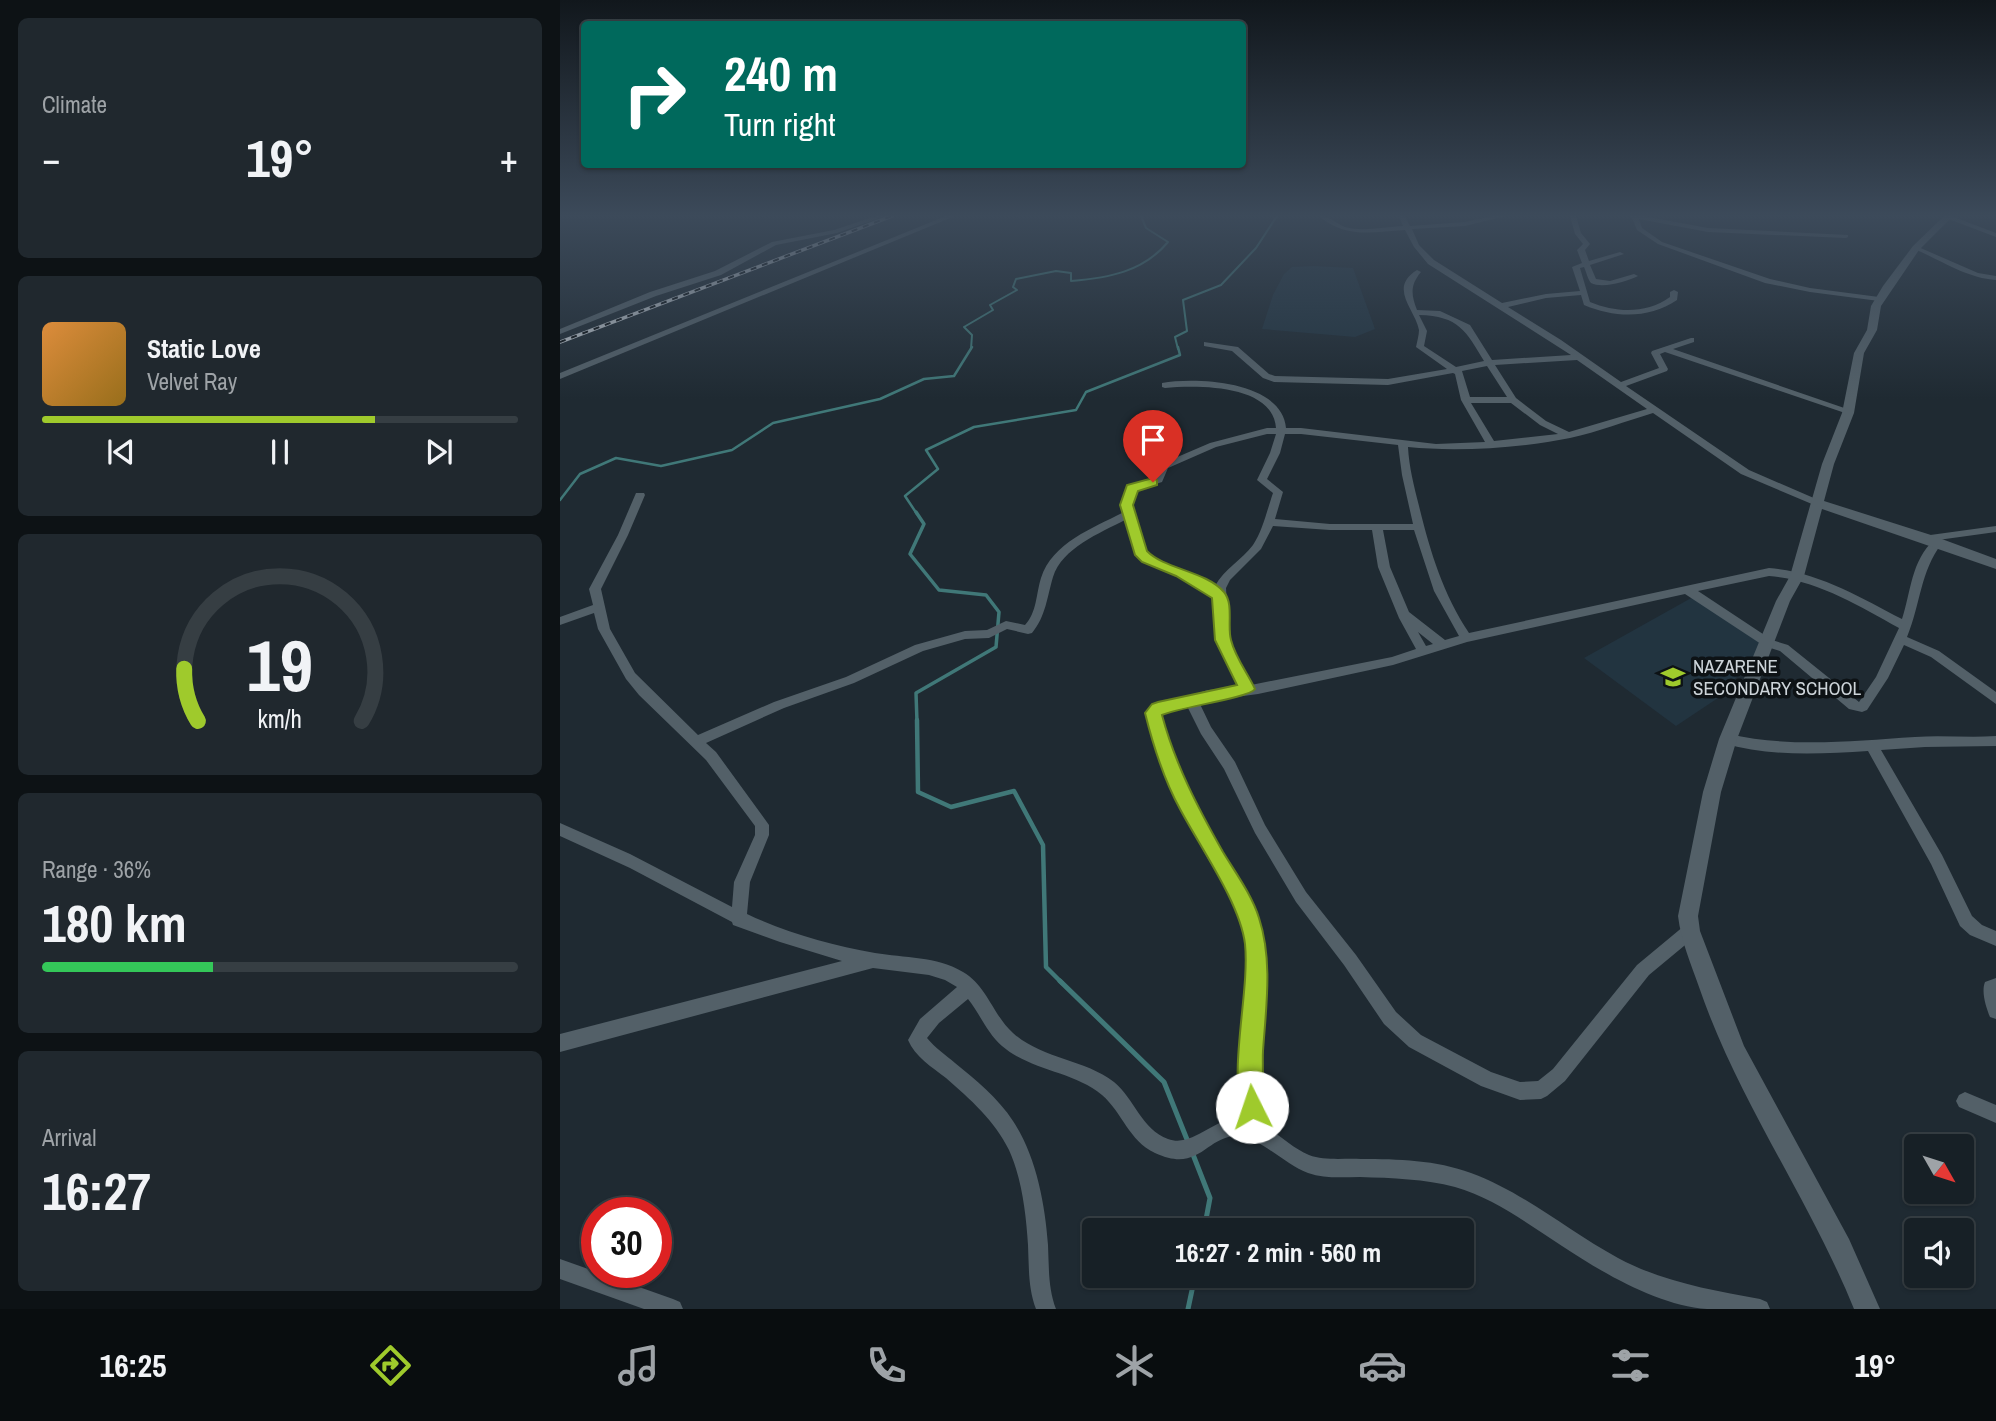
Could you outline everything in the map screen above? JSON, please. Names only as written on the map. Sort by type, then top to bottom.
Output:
[{"type":"street","points":[[560,332],[653,294],[705,277]]},
{"type":"street","points":[[560,376],[802,277]]},
{"type":"street","points":[[1412,277],[1407,286],[1413,312],[1423,331],[1420,346],[1439,362],[1454,369],[1463,380],[1465,400],[1492,444]]},
{"type":"street","points":[[1455,277],[1579,357],[1745,472],[1819,504],[1996,564]]},
{"type":"street","points":[[1579,277],[1590,305],[1627,312],[1657,308],[1674,298],[1674,292]]},
{"type":"street","points":[[1591,277],[1597,284],[1631,277]]},
{"type":"street","points":[[1757,277],[1810,290],[1879,299]]},
{"type":"street","points":[[1867,1309],[1829,1228],[1742,1068],[1690,931],[1688,916],[1712,792],[1728,739],[1783,601],[1797,576],[1807,531],[1819,504],[1828,464],[1848,411],[1859,353],[1872,330],[1879,299],[1895,277]]},
{"type":"street","points":[[1501,306],[1546,296],[1583,293]]},
{"type":"street","points":[[1413,312],[1437,313],[1467,327],[1513,400],[1543,423],[1569,435]]},
{"type":"street","points":[[1619,386],[1664,369],[1654,355],[1691,340]]},
{"type":"street","points":[[1207,344],[1236,349],[1266,376],[1274,379],[1388,382],[1490,363],[1579,357]]},
{"type":"street","points":[[1667,350],[1848,411]]},
{"type":"street","points":[[1166,385],[1191,383],[1252,391],[1273,409],[1279,418],[1280,429],[1274,455],[1262,480],[1278,492],[1269,522],[1250,556],[1222,583],[1223,640],[1247,689]]},
{"type":"street","points":[[1465,400],[1513,400]]},
{"type":"street","points":[[1221,600],[1208,586],[1143,556],[1127,505],[1132,488],[1158,480],[1164,466],[1226,441],[1280,429],[1436,447],[1569,435],[1654,410]]},
{"type":"street","points":[[1402,443],[1404,471],[1434,579],[1456,625],[1466,638]]},
{"type":"street","points":[[640,495],[624,535],[595,589],[598,607],[607,638],[630,676],[643,692],[697,741],[725,771],[763,829],[742,882],[739,920]]},
{"type":"street","points":[[697,741],[779,705],[850,680],[936,642],[989,634],[1006,625],[1029,630],[1043,601],[1051,567],[1074,543],[1128,514]]},
{"type":"street","points":[[1269,522],[1330,527],[1419,527]]},
{"type":"street","points":[[1377,527],[1384,567],[1423,652]]},
{"type":"street","points":[[1931,540],[1996,529]]},
{"type":"street","points":[[1686,589],[1768,643],[1784,648],[1858,708],[1869,699],[1905,626],[1931,540]]},
{"type":"street","points":[[1261,1133],[1252,1107],[1249,1082],[1257,985],[1255,943],[1249,916],[1186,803],[1159,735],[1154,713],[1158,708],[1247,689],[1285,684],[1423,652],[1466,638],[1761,573],[1783,572],[1797,576],[1905,626]]},
{"type":"street","points":[[560,621],[598,607]]},
{"type":"street","points":[[1404,614],[1444,646]]},
{"type":"street","points":[[1899,638],[1935,654],[1996,699]]},
{"type":"street","points":[[1191,700],[1206,730],[1230,766],[1260,829],[1301,897],[1350,960],[1390,1018],[1415,1041],[1487,1080],[1520,1091],[1541,1090],[1559,1074],[1643,970],[1690,931]]},
{"type":"street","points":[[1728,739],[1755,746],[1795,749],[1873,747],[1918,741],[1996,741]]},
{"type":"street","points":[[1873,747],[1937,860],[1966,921],[1976,930],[1996,939]]},
{"type":"street","points":[[560,829],[645,868],[739,920],[783,936],[873,960],[942,971],[957,977],[970,987],[990,1020],[1020,1051],[1076,1071],[1103,1085],[1115,1094],[1132,1122],[1154,1142],[1170,1150],[1191,1147],[1218,1132],[1234,1127],[1261,1133],[1300,1161],[1316,1166],[1405,1169],[1469,1182],[1523,1208],[1577,1245],[1628,1275],[1667,1290],[1760,1309]]},
{"type":"street","points":[[560,1043],[873,960]]},
{"type":"street","points":[[1996,986],[1992,988],[1991,994],[1996,1011]]},
{"type":"street","points":[[970,987],[934,1017],[920,1031],[917,1040],[925,1051],[987,1103],[1008,1126],[1020,1150],[1033,1205],[1039,1257],[1037,1283],[1046,1309]]},
{"type":"street","points":[[1965,1101],[1996,1114]]},
{"type":"street","points":[[560,1269],[673,1309]]},
{"type":"shaded area","points":[[1282,277],[1356,277],[1375,329],[1355,337],[1262,329],[1273,295]]},
{"type":"shaded area","name":"NAZARENE SECONDARY SCHOOL","points":[[1693,597],[1763,645],[1721,696],[1676,726],[1584,658]]},
{"type":"waterway","points":[[971,349],[972,335],[964,327],[993,310],[990,305],[1017,290],[1013,287],[1016,279],[1026,277]]},
{"type":"waterway","points":[[1071,277],[1071,281],[1102,277]]},
{"type":"waterway","points":[[1178,349],[1175,337],[1187,331],[1183,300],[1221,285],[1228,277]]},
{"type":"waterway","points":[[917,514],[905,496],[938,469],[926,450],[974,427],[1076,410],[1086,392],[1180,355],[1178,347]]},
{"type":"waterway","points":[[560,500],[580,474],[616,458],[661,466],[732,450],[773,423],[880,399],[924,379],[954,376],[971,349]]},
{"type":"waterway","points":[[916,512],[924,524],[910,554],[939,590],[986,595],[999,612],[996,647],[916,693],[917,722]]},
{"type":"waterway","points":[[917,720],[918,792],[951,807],[1014,791],[1043,845],[1046,967],[1060,981]]},
{"type":"waterway","points":[[1060,981],[1164,1082],[1188,1142]]},
{"type":"waterway","points":[[1192,1152],[1210,1198],[1206,1218]]},
{"type":"waterway","points":[[1188,1309],[1192,1288]]},
{"type":"railway","points":[[560,342],[731,277]]},
{"type":"place","name":"NAZARENE SECONDARY SCHOOL","points":[[1673,677]]},
{"type":"route","points":[[1153,482],[1132,488],[1126,509],[1140,552],[1147,559],[1208,586],[1218,594],[1221,600],[1223,640],[1247,689],[1208,695],[1158,708],[1154,713],[1159,735],[1192,817],[1249,916],[1255,943],[1257,985],[1249,1082],[1252,1107]]}]
